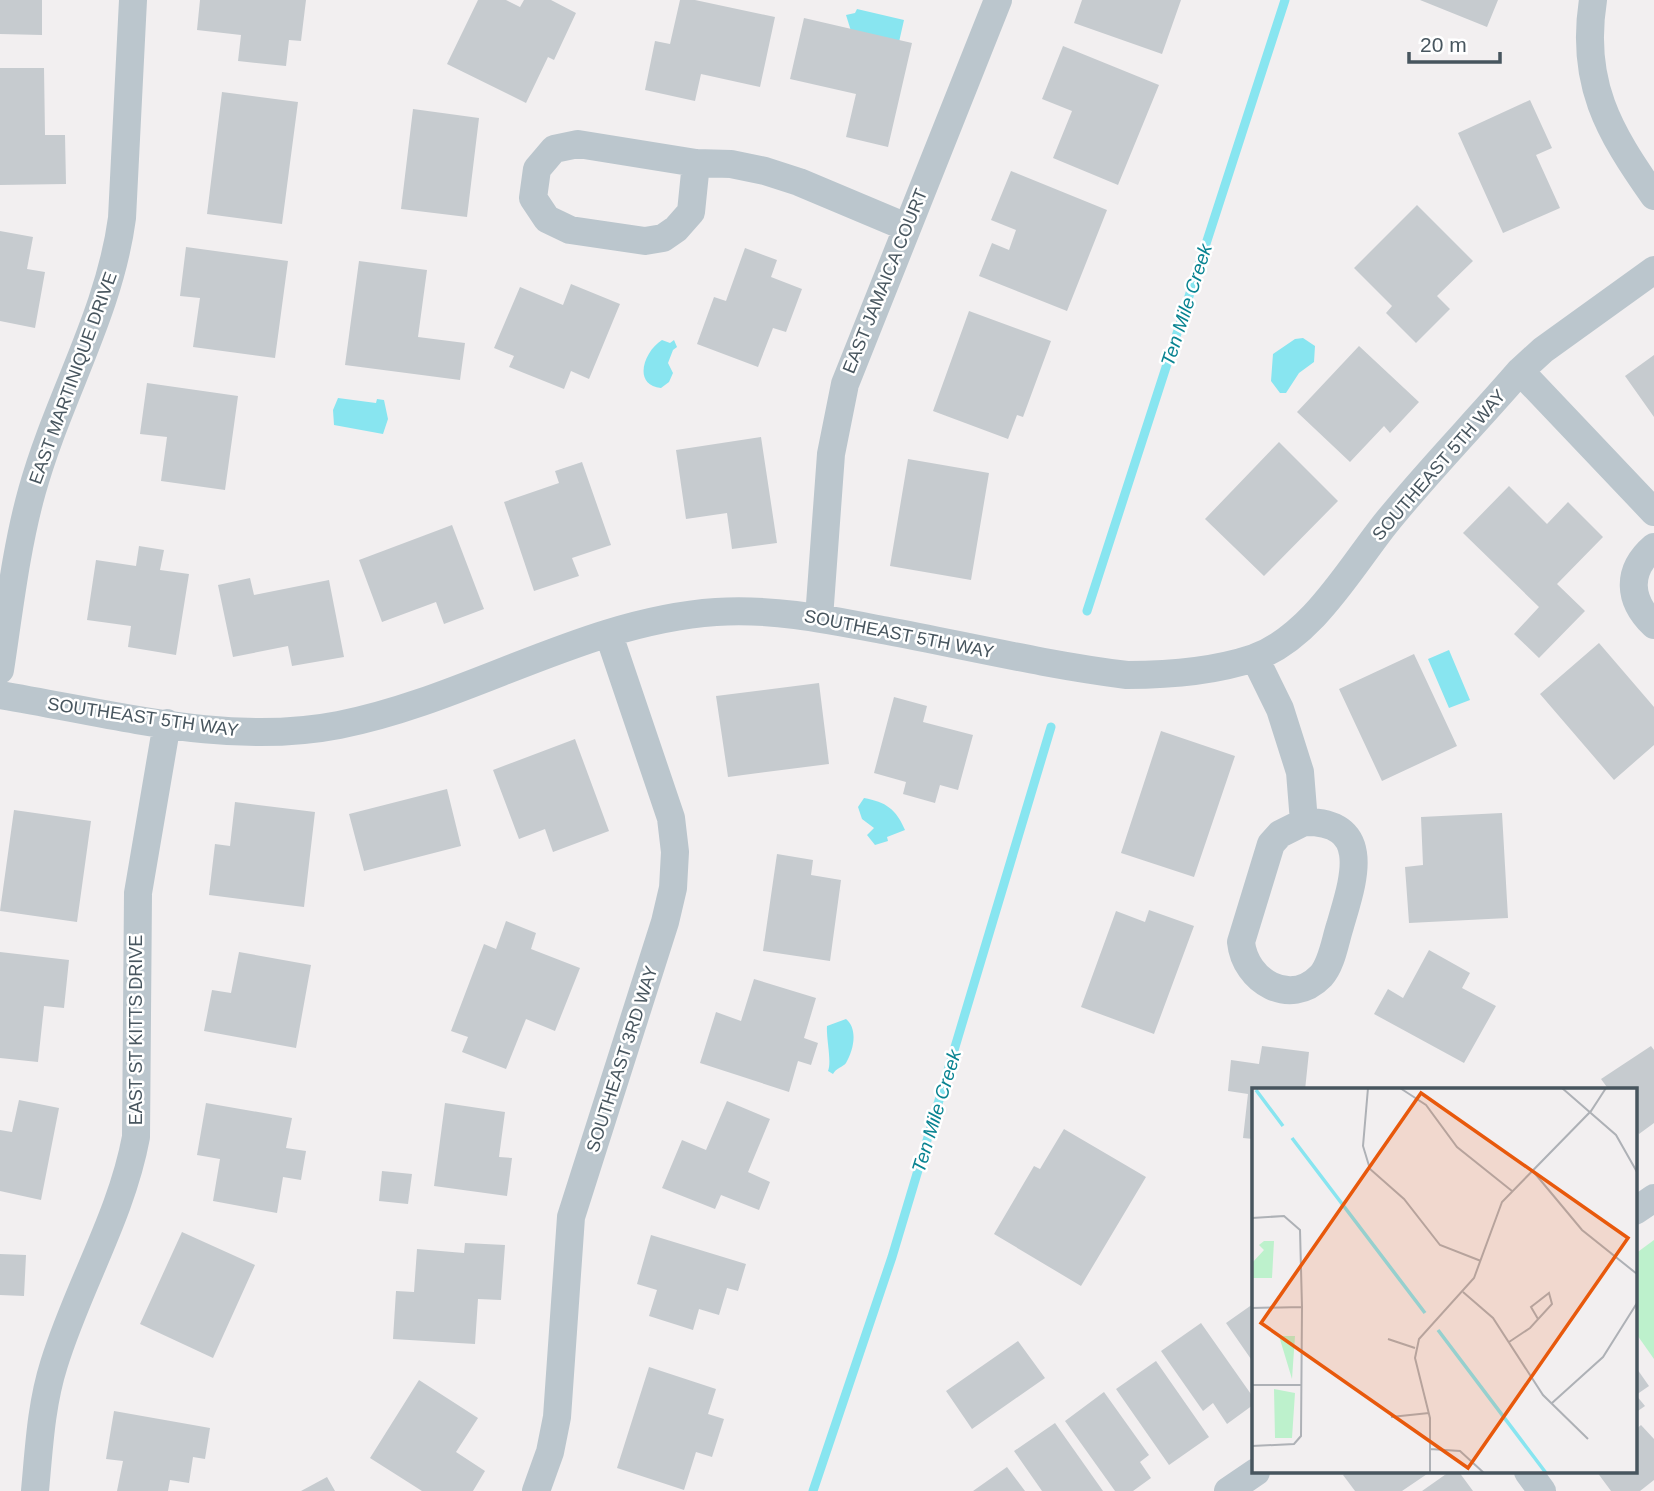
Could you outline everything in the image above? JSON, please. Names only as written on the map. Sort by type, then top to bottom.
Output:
[{"type":"street","name":"EAST MARTINIQUE DRIVE","points":[[0,670],[32,491],[99,318],[118,252],[133,0]]},
{"type":"street","name":"EAST JAMAICA COURT","points":[[819,618],[836,419],[855,351],[999,0]]},
{"type":"street","points":[[1593,0],[1590,60],[1596,94],[1609,128],[1654,196]]},
{"type":"street","points":[[696,163],[691,212],[676,229],[663,238],[645,241],[570,230],[547,219],[533,198],[537,170],[554,149],[578,144],[696,163],[731,164],[788,178],[906,227]]},
{"type":"street","name":"SOUTHEAST 5TH WAY","points":[[0,695],[167,723],[254,733],[339,725],[391,711],[609,635],[678,617],[713,612],[760,611],[819,618],[1127,675],[1162,675],[1255,658],[1295,631],[1325,606],[1386,523],[1520,371],[1543,350],[1654,270]]},
{"type":"street","points":[[1520,371],[1654,512]]},
{"type":"street","points":[[1654,547],[1638,563],[1633,585],[1640,610],[1654,625]]},
{"type":"street","name":"SOUTHEAST 3RD WAY","points":[[536,1491],[550,1452],[557,1417],[572,1216],[665,922],[673,888],[675,852],[671,818],[609,635]]},
{"type":"street","points":[[1255,658],[1280,709],[1300,772],[1304,822]]},
{"type":"street","name":"EAST ST KITTS DRIVE","points":[[35,1491],[44,1408],[54,1363],[130,1172],[136,1137],[138,894],[167,723]]},
{"type":"street","points":[[1304,822],[1321,823],[1335,829],[1346,839],[1355,858],[1354,879],[1327,969],[1304,988],[1279,989],[1263,983],[1251,972],[1242,954],[1241,942],[1272,844],[1280,834],[1304,822]]},
{"type":"street","points":[[1636,1210],[1654,1198]]},
{"type":"street","points":[[1228,1491],[1253,1474]]},
{"type":"street","points":[[1529,1474],[1542,1491]]},
{"type":"green space","points":[[1654,1240],[1654,1359],[1636,1333],[1636,1253]]},
{"type":"water","points":[[857,9],[904,20],[899,42],[851,31],[846,15],[855,13]]},
{"type":"water","points":[[1303,338],[1315,346],[1314,362],[1299,373],[1286,393],[1280,393],[1271,381],[1273,354],[1295,339]]},
{"type":"water","points":[[662,340],[670,343],[674,340],[677,347],[668,363],[673,373],[669,382],[661,388],[646,381],[644,367],[650,352]]},
{"type":"water","points":[[338,398],[376,403],[377,399],[384,400],[388,419],[383,434],[334,425],[333,410]]},
{"type":"water","points":[[1449,650],[1470,700],[1449,708],[1428,659]]},
{"type":"water","points":[[864,798],[889,808],[905,830],[887,837],[888,841],[875,845],[867,835],[874,828],[862,819],[858,807]]},
{"type":"water","points":[[846,1019],[852,1028],[853,1046],[846,1063],[833,1074],[828,1071],[827,1026]]},
{"type":"building","points":[[0,0],[42,0],[42,35],[0,34]]},
{"type":"building","points":[[200,0],[306,0],[301,41],[289,40],[286,66],[238,61],[241,35],[197,30]]},
{"type":"building","points":[[478,0],[506,0],[520,7],[524,0],[551,0],[576,13],[554,60],[548,57],[526,103],[447,64]]},
{"type":"building","points":[[680,0],[695,0],[775,17],[760,87],[701,74],[695,101],[645,90],[655,41],[670,44]]},
{"type":"building","points":[[1082,0],[1181,0],[1162,54],[1074,23]]},
{"type":"building","points":[[1420,0],[1498,0],[1487,27]]},
{"type":"building","points":[[804,18],[912,43],[888,147],[846,137],[856,94],[790,79]]},
{"type":"building","points":[[1063,46],[1159,85],[1118,185],[1053,158],[1072,111],[1042,99]]},
{"type":"building","points":[[0,68],[44,68],[45,135],[65,135],[66,184],[0,185]]},
{"type":"building","points":[[222,92],[298,102],[282,224],[207,214]]},
{"type":"building","points":[[1530,100],[1552,148],[1536,155],[1560,208],[1503,233],[1458,133]]},
{"type":"building","points":[[413,109],[479,118],[467,217],[401,209]]},
{"type":"building","points":[[1011,171],[1107,210],[1067,311],[979,276],[992,243],[1009,250],[1016,230],[991,220]]},
{"type":"building","points":[[1417,205],[1473,261],[1437,296],[1450,309],[1416,343],[1386,313],[1392,306],[1354,268]]},
{"type":"building","points":[[0,231],[33,237],[27,269],[45,272],[35,328],[0,321]]},
{"type":"building","points":[[186,247],[288,261],[275,358],[193,347],[200,298],[180,296]]},
{"type":"building","points":[[745,248],[777,260],[771,277],[802,289],[786,332],[773,328],[758,367],[697,344],[714,297],[726,301]]},
{"type":"building","points":[[359,261],[427,270],[418,337],[465,343],[460,380],[345,365]]},
{"type":"building","points":[[571,284],[620,304],[589,379],[571,371],[564,389],[509,367],[514,356],[494,348],[520,287],[563,305]]},
{"type":"building","points":[[969,311],[1051,341],[1023,417],[1017,415],[1008,439],[933,411]]},
{"type":"building","points":[[1359,346],[1419,402],[1390,433],[1384,426],[1350,462],[1297,412]]},
{"type":"building","points":[[1654,355],[1654,417],[1625,376]]},
{"type":"building","points":[[147,383],[238,396],[225,490],[161,481],[167,437],[140,434]]},
{"type":"building","points":[[761,437],[777,543],[732,549],[727,513],[686,519],[676,450]]},
{"type":"building","points":[[1279,442],[1338,501],[1264,576],[1205,519]]},
{"type":"building","points":[[908,459],[989,473],[971,580],[890,566]]},
{"type":"building","points":[[582,462],[611,545],[572,558],[579,576],[534,591],[504,502],[559,483],[555,471]]},
{"type":"building","points":[[1509,486],[1547,524],[1568,502],[1603,537],[1557,584],[1585,611],[1539,658],[1514,634],[1539,607],[1463,533]]},
{"type":"building","points":[[452,525],[484,609],[444,624],[436,602],[382,622],[359,560]]},
{"type":"building","points":[[139,546],[164,550],[160,570],[189,574],[176,655],[128,647],[131,626],[87,620],[96,560],[136,566]]},
{"type":"building","points":[[250,578],[254,595],[329,580],[344,657],[292,666],[288,646],[233,657],[218,585]]},
{"type":"building","points":[[1599,643],[1654,707],[1654,745],[1614,780],[1540,694]]},
{"type":"building","points":[[1414,654],[1457,746],[1382,781],[1339,689]]},
{"type":"building","points":[[819,683],[829,764],[728,777],[716,696]]},
{"type":"building","points":[[894,697],[927,706],[923,722],[973,735],[958,790],[940,785],[935,803],[903,794],[906,782],[874,773]]},
{"type":"building","points":[[1161,731],[1235,756],[1194,877],[1121,853]]},
{"type":"building","points":[[575,739],[609,831],[553,852],[545,829],[519,839],[493,770]]},
{"type":"building","points":[[447,789],[461,846],[364,871],[349,814]]},
{"type":"building","points":[[235,802],[315,812],[304,907],[209,895],[215,844],[230,846]]},
{"type":"building","points":[[14,810],[91,821],[77,922],[0,911]]},
{"type":"building","points":[[1502,813],[1508,918],[1409,923],[1405,867],[1423,865],[1421,817]]},
{"type":"building","points":[[777,854],[813,860],[811,875],[841,880],[830,961],[763,951]]},
{"type":"building","points":[[1149,910],[1194,926],[1154,1034],[1081,1007],[1116,911],[1145,922]]},
{"type":"building","points":[[506,921],[536,933],[531,949],[580,968],[555,1031],[526,1019],[506,1069],[462,1052],[468,1037],[451,1031],[484,944],[496,949]]},
{"type":"building","points":[[1429,950],[1470,973],[1462,988],[1496,1006],[1464,1063],[1374,1014],[1388,989],[1403,998]]},
{"type":"building","points":[[0,952],[69,960],[64,1008],[44,1006],[38,1062],[0,1058]]},
{"type":"building","points":[[239,952],[311,965],[296,1048],[204,1031],[212,990],[231,993]]},
{"type":"building","points":[[754,979],[816,998],[804,1038],[818,1043],[811,1065],[798,1061],[789,1092],[700,1063],[716,1012],[741,1021]]},
{"type":"building","points":[[1262,1046],[1309,1052],[1305,1088],[1252,1088],[1252,1139],[1243,1138],[1248,1094],[1228,1091],[1231,1060],[1259,1064]]},
{"type":"building","points":[[1651,1046],[1654,1050],[1654,1123],[1639,1134],[1636,1130],[1636,1088],[1608,1088],[1601,1079]]},
{"type":"building","points":[[19,1100],[59,1108],[41,1200],[0,1191],[0,1130],[12,1132]]},
{"type":"building","points":[[727,1101],[770,1119],[748,1172],[770,1182],[759,1210],[721,1195],[715,1209],[662,1188],[682,1140],[706,1150]]},
{"type":"building","points":[[206,1103],[292,1118],[286,1148],[306,1151],[301,1180],[283,1177],[277,1213],[213,1201],[220,1159],[197,1155]]},
{"type":"building","points":[[445,1103],[505,1112],[499,1157],[512,1158],[507,1196],[434,1186]]},
{"type":"building","points":[[1064,1129],[1146,1177],[1081,1286],[994,1234],[1034,1166],[1040,1169]]},
{"type":"building","points":[[382,1171],[412,1174],[408,1204],[379,1201]]},
{"type":"building","points":[[182,1232],[255,1265],[213,1358],[140,1324]]},
{"type":"building","points":[[651,1235],[746,1264],[738,1291],[727,1288],[719,1315],[699,1309],[693,1330],[649,1316],[657,1290],[637,1284]]},
{"type":"building","points":[[465,1243],[505,1245],[501,1300],[478,1299],[475,1344],[393,1339],[396,1291],[414,1292],[417,1249],[464,1253]]},
{"type":"building","points":[[0,1254],[26,1255],[24,1296],[0,1295]]},
{"type":"building","points":[[1252,1305],[1252,1361],[1226,1323]]},
{"type":"building","points":[[1201,1323],[1252,1396],[1252,1406],[1227,1424],[1213,1403],[1203,1411],[1161,1351]]},
{"type":"building","points":[[1018,1341],[1045,1378],[972,1429],[946,1391]]},
{"type":"building","points":[[1156,1361],[1209,1437],[1169,1465],[1116,1389]]},
{"type":"building","points":[[649,1367],[716,1389],[708,1414],[724,1419],[712,1457],[696,1452],[684,1490],[617,1468]]},
{"type":"building","points":[[1636,1367],[1649,1386],[1636,1395]]},
{"type":"building","points":[[419,1380],[478,1418],[456,1452],[485,1471],[473,1491],[422,1491],[370,1458]]},
{"type":"building","points":[[1104,1392],[1149,1455],[1140,1462],[1151,1478],[1133,1491],[1115,1491],[1065,1421]]},
{"type":"building","points":[[1636,1395],[1645,1406],[1636,1412]]},
{"type":"building","points":[[114,1411],[210,1428],[205,1459],[193,1457],[189,1483],[170,1480],[168,1491],[117,1491],[123,1461],[106,1459]]},
{"type":"building","points":[[1055,1423],[1103,1491],[1042,1491],[1014,1451]]},
{"type":"building","points":[[1641,1425],[1654,1439],[1654,1480],[1640,1491],[1611,1491],[1598,1474],[1636,1474],[1636,1429]]},
{"type":"building","points":[[1007,1467],[1025,1491],[973,1491]]},
{"type":"building","points":[[1427,1474],[1402,1491],[1355,1491],[1343,1475]]},
{"type":"building","points":[[1446,1474],[1460,1474],[1473,1491],[1422,1491]]},
{"type":"building","points":[[327,1477],[335,1491],[301,1491]]},
{"type":"waterway","name":"Ten Mile Creek","points":[[1087,611],[1285,0]]},
{"type":"waterway","name":"Ten Mile Creek","points":[[813,1491],[892,1257],[1051,727]]}]
